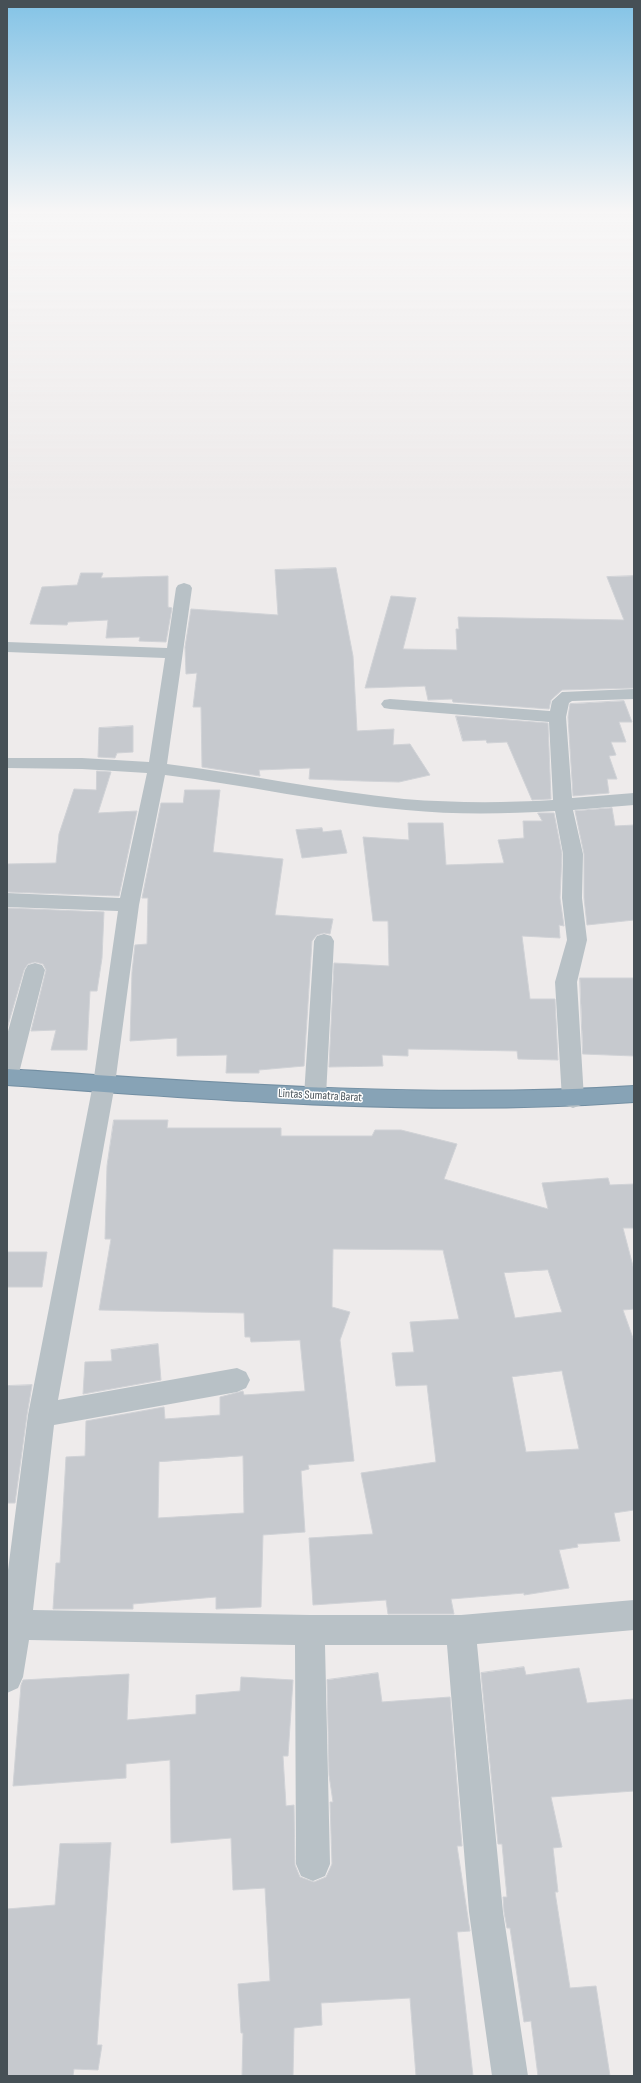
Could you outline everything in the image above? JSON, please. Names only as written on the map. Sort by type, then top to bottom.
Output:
[{"type":"highway","name":"Lintas Sumatra Barat","points":[[7,1077],[315,1096],[412,1100],[572,1099],[634,1094]]},
{"type":"street","points":[[7,1677],[11,1625],[42,1414],[104,1084],[130,905],[157,768],[184,588]]},
{"type":"street","points":[[7,647],[173,654]]},
{"type":"street","points":[[572,1099],[566,982],[577,940],[572,898],[573,854],[563,805],[557,716],[561,701],[568,696],[634,694]]},
{"type":"street","points":[[390,704],[557,716]]},
{"type":"street","points":[[7,763],[102,763],[157,768],[337,796],[440,807],[500,809],[634,799]]},
{"type":"street","points":[[7,900],[130,905]]},
{"type":"street","points":[[315,1096],[324,941]]},
{"type":"street","points":[[7,1077],[35,970]]},
{"type":"street","points":[[42,1414],[237,1380]]},
{"type":"street","points":[[11,1625],[310,1630],[461,1630],[634,1615]]},
{"type":"street","points":[[310,1630],[313,1864]]},
{"type":"street","points":[[461,1630],[486,1912],[510,2076]]},
{"type":"building","points":[[336,568],[353,656],[357,731],[394,729],[393,745],[410,744],[430,775],[399,782],[362,781],[309,779],[310,768],[259,770],[260,776],[202,767],[201,707],[193,707],[197,673],[186,674],[185,647],[191,609],[278,615],[275,570]]},
{"type":"building","points":[[81,573],[103,573],[101,578],[168,576],[168,607],[172,608],[166,642],[139,641],[140,637],[106,638],[108,620],[68,622],[67,625],[30,624],[42,587],[77,585]]},
{"type":"building","points":[[634,576],[634,688],[562,690],[551,700],[549,709],[453,702],[452,699],[428,700],[425,686],[365,688],[391,596],[416,598],[403,649],[457,650],[456,629],[459,629],[458,617],[624,620],[607,577]]},
{"type":"building","points":[[624,701],[632,722],[619,722],[626,742],[611,742],[616,755],[609,756],[617,779],[607,779],[609,793],[573,796],[568,717],[570,704]]},
{"type":"building","points":[[456,716],[548,723],[551,799],[532,800],[507,742],[487,743],[486,740],[463,741]]},
{"type":"building","points":[[133,726],[133,752],[117,753],[115,758],[98,757],[99,728]]},
{"type":"building","points":[[97,771],[111,772],[98,813],[137,811],[119,896],[7,892],[7,864],[56,863],[59,834],[74,789],[96,790]]},
{"type":"building","points":[[185,790],[220,790],[213,852],[283,859],[275,915],[333,919],[330,934],[324,933],[317,935],[312,941],[304,1066],[259,1070],[259,1073],[226,1073],[227,1055],[177,1056],[177,1038],[130,1041],[132,972],[135,945],[147,944],[148,898],[142,898],[161,803],[183,803]]},
{"type":"building","points":[[612,808],[615,826],[634,825],[634,920],[587,925],[584,898],[584,854],[575,811]]},
{"type":"building","points":[[538,813],[554,813],[562,854],[560,898],[564,926],[559,925],[560,938],[522,936],[530,999],[555,999],[558,1060],[518,1059],[517,1051],[408,1049],[408,1056],[382,1055],[383,1066],[329,1067],[334,963],[389,966],[388,921],[373,921],[363,837],[409,840],[408,823],[443,823],[446,865],[504,863],[498,840],[524,838],[523,821],[542,821]]},
{"type":"building","points":[[322,828],[323,832],[341,830],[347,853],[302,858],[296,830]]},
{"type":"building","points":[[7,908],[104,912],[102,958],[97,991],[90,991],[87,1050],[51,1050],[56,1030],[31,1031],[46,970],[43,964],[35,962],[28,964],[24,970],[7,1029]]},
{"type":"building","points":[[580,978],[634,978],[634,1056],[583,1054]]},
{"type":"building","points":[[114,1120],[168,1120],[167,1128],[281,1128],[281,1136],[372,1136],[375,1130],[401,1130],[457,1144],[444,1179],[548,1209],[542,1183],[608,1178],[610,1185],[634,1184],[634,1228],[623,1228],[634,1270],[634,1309],[623,1310],[634,1341],[634,1510],[614,1513],[620,1541],[577,1544],[578,1547],[559,1550],[569,1588],[524,1595],[524,1593],[451,1599],[454,1614],[388,1614],[386,1600],[313,1605],[309,1538],[373,1534],[361,1473],[436,1462],[427,1385],[396,1386],[392,1353],[414,1352],[410,1322],[459,1319],[443,1250],[333,1249],[332,1307],[350,1312],[340,1340],[354,1461],[308,1465],[309,1469],[301,1471],[305,1532],[263,1535],[261,1607],[216,1609],[216,1597],[133,1604],[133,1609],[53,1609],[56,1563],[60,1563],[66,1457],[85,1456],[86,1421],[164,1407],[165,1419],[220,1415],[220,1397],[243,1391],[244,1395],[305,1391],[300,1340],[251,1342],[250,1337],[245,1337],[244,1313],[99,1310],[111,1239],[105,1239],[107,1166]],"holes":[[[548,1270],[562,1312],[515,1318],[504,1273]],[[562,1371],[579,1449],[526,1452],[512,1377]],[[243,1456],[244,1513],[158,1518],[159,1462]]]},
{"type":"building","points":[[7,1252],[47,1252],[42,1287],[7,1287]]},
{"type":"building","points":[[158,1344],[161,1380],[83,1394],[85,1362],[112,1361],[111,1350]]},
{"type":"building","points":[[32,1385],[15,1503],[7,1503],[7,1386]]},
{"type":"building","points":[[524,1667],[526,1675],[579,1668],[587,1703],[634,1699],[634,1791],[551,1797],[562,1847],[553,1848],[558,1892],[555,1892],[570,1988],[596,1986],[610,2076],[538,2076],[531,2021],[524,2022],[510,1928],[507,1928],[504,1912],[503,1897],[507,1897],[502,1844],[498,1844],[481,1673]]},
{"type":"building","points":[[378,1673],[382,1702],[450,1697],[462,1846],[457,1846],[470,1931],[457,1932],[473,2076],[416,2076],[410,1998],[321,2003],[322,2025],[294,2028],[293,2076],[242,2076],[243,2033],[241,2033],[238,1984],[270,1981],[265,1888],[233,1890],[231,1838],[171,1843],[170,1760],[126,1764],[126,1778],[13,1786],[21,1685],[23,1680],[129,1674],[127,1720],[196,1714],[196,1695],[240,1691],[241,1677],[293,1680],[288,1756],[283,1756],[286,1806],[294,1805],[295,1865],[300,1877],[314,1882],[326,1877],[332,1864],[330,1802],[333,1802],[329,1775],[327,1680]]},
{"type":"building","points":[[111,1843],[97,2045],[102,2045],[98,2070],[74,2069],[73,2076],[7,2076],[7,1909],[55,1905],[60,1844]]}]
